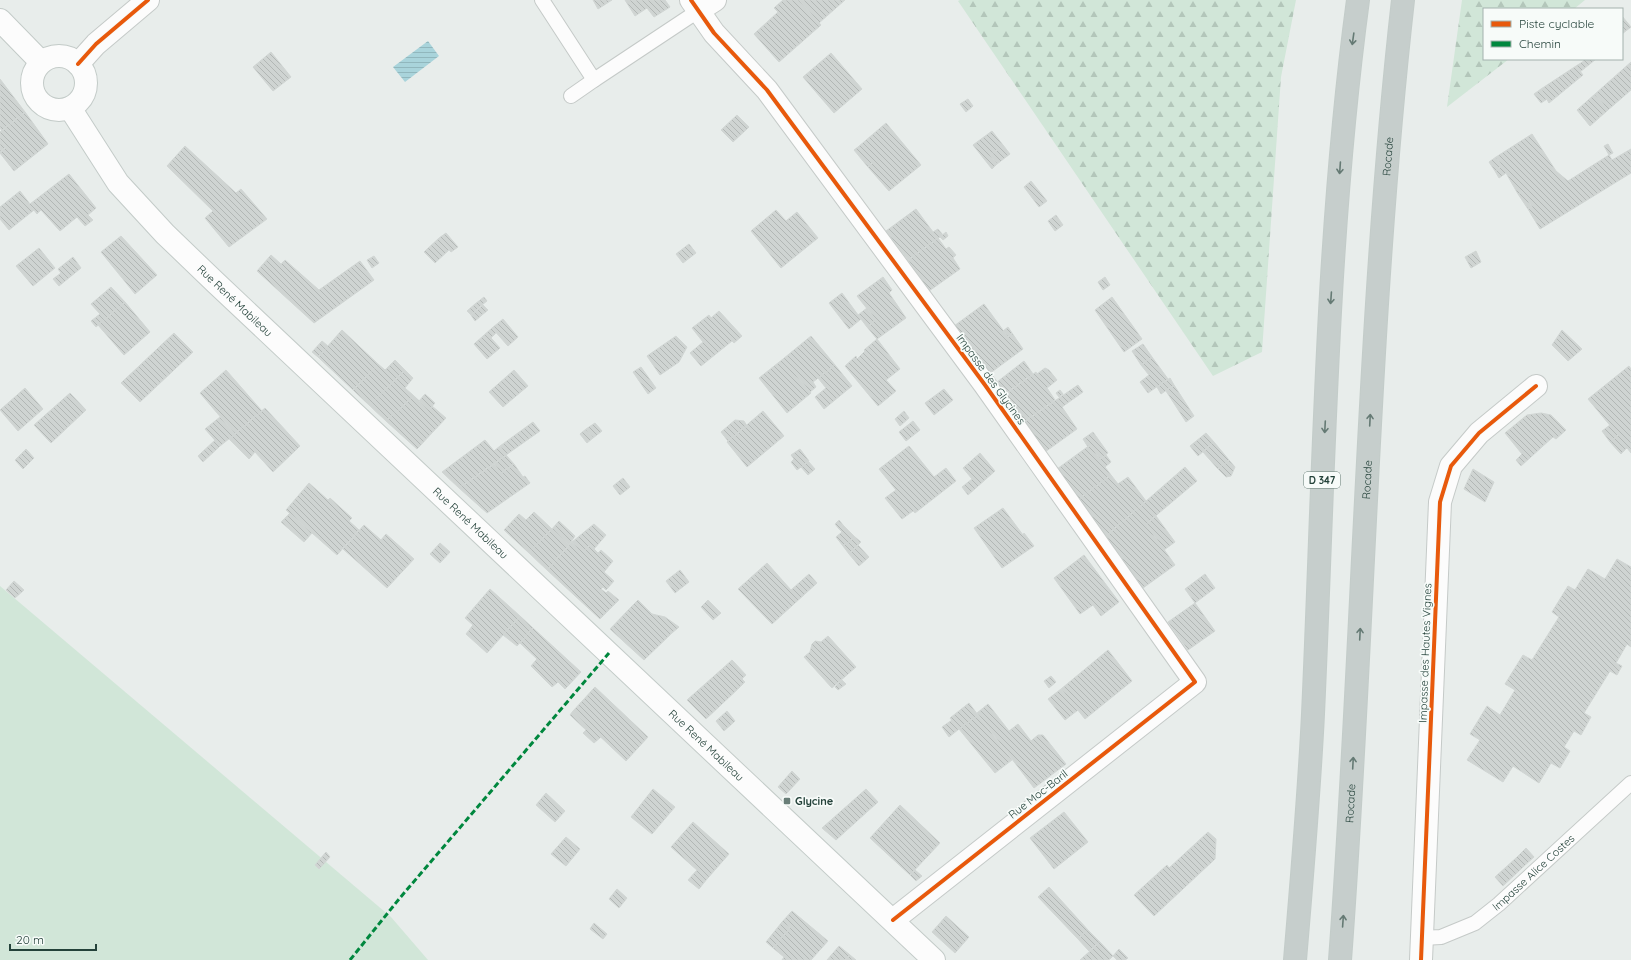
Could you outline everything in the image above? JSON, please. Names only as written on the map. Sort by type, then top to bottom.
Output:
[{"type":"highway","name":"D 347","points":[[1295,960],[1313,715],[1330,316],[1341,151],[1350,58],[1358,0]]},
{"type":"highway","name":"Rocade","points":[[1340,960],[1355,726],[1370,405],[1388,146],[1403,0]]},
{"type":"street","points":[[78,64],[96,44],[148,0]]},
{"type":"street","name":"Impasse des Glycines","points":[[702,4],[714,33],[767,90],[985,385],[1195,682]]},
{"type":"street","points":[[0,20],[41,62]]},
{"type":"street","points":[[64,56],[78,64],[86,79],[86,88],[83,96],[70,108],[62,110],[53,110],[45,107],[38,101],[33,94],[31,86],[32,77],[36,68],[41,62],[48,58],[64,56]]},
{"type":"street","name":"Rue René Mabileau","points":[[70,108],[118,183],[165,234],[216,284],[934,960]]},
{"type":"street","name":"Impasse des Hautes Vignes","points":[[1421,960],[1440,502],[1451,466],[1479,433],[1536,386]]},
{"type":"street","name":"Rue Moc-Baril","points":[[893,920],[1195,682]]},
{"type":"lane","points":[[542,0],[594,80]]},
{"type":"lane","points":[[571,96],[702,4]]},
{"type":"lane","name":"Impasse Alice Costes","points":[[1422,938],[1441,937],[1475,923],[1499,904],[1631,783]]},
{"type":"green space","points":[[1296,0],[1281,77],[1262,352],[1213,376],[958,1]]},
{"type":"green space","points":[[1462,0],[1585,0],[1575,8],[1483,8],[1483,60],[1508,60],[1447,107]]},
{"type":"green space","points":[[0,586],[391,917],[428,960],[0,960]]},
{"type":"water","points":[[428,41],[439,56],[405,82],[393,67]]},
{"type":"building","points":[[593,0],[612,0],[598,9]]},
{"type":"building","points":[[625,0],[665,0],[670,7],[654,17],[647,8],[635,16]]},
{"type":"building","points":[[783,0],[799,0],[821,25],[779,62],[754,34],[778,12],[774,8]]},
{"type":"building","points":[[799,0],[845,0],[819,23]]},
{"type":"building","points":[[1623,17],[1631,27],[1623,33]]},
{"type":"building","points":[[271,52],[291,77],[273,91],[253,67]]},
{"type":"building","points":[[831,53],[862,89],[834,113],[803,77]]},
{"type":"building","points":[[1583,60],[1595,60],[1580,72],[1576,66],[1584,61]]},
{"type":"building","points":[[1631,62],[1631,90],[1608,110],[1595,94]]},
{"type":"building","points":[[1576,66],[1583,75],[1549,103],[1541,89]]},
{"type":"building","points":[[0,79],[25,112],[2,131],[0,128]]},
{"type":"building","points":[[1541,89],[1547,99],[1541,103],[1534,94]]},
{"type":"building","points":[[1595,94],[1608,110],[1590,126],[1577,110]]},
{"type":"building","points":[[968,99],[973,106],[966,112],[960,104]]},
{"type":"building","points":[[25,112],[48,144],[14,171],[0,153],[6,147],[0,139],[0,132]]},
{"type":"building","points":[[737,115],[749,127],[733,142],[721,130]]},
{"type":"building","points":[[886,123],[921,165],[889,191],[868,167],[872,163],[858,147]]},
{"type":"building","points":[[992,131],[1010,154],[1006,157],[999,149],[990,155],[997,164],[992,169],[973,145]]},
{"type":"building","points":[[1532,134],[1556,171],[1568,181],[1609,155],[1612,160],[1631,149],[1631,173],[1540,229],[1528,209],[1532,207],[1522,191],[1518,194],[1506,173],[1499,178],[1495,171],[1502,166],[1496,157]]},
{"type":"building","points":[[0,139],[6,147],[0,152]]},
{"type":"building","points":[[1608,144],[1613,153],[1609,155],[1604,146]]},
{"type":"building","points":[[185,146],[236,193],[241,189],[267,219],[229,247],[205,218],[213,211],[167,166]]},
{"type":"building","points":[[858,147],[872,163],[868,167],[854,150]]},
{"type":"building","points":[[999,149],[1006,157],[997,164],[990,155]]},
{"type":"building","points":[[1496,157],[1502,166],[1495,171],[1489,162]]},
{"type":"building","points":[[69,174],[96,208],[88,215],[93,220],[85,226],[77,217],[60,231],[41,210],[37,214],[34,210],[9,230],[0,219],[0,207],[20,191],[30,204]]},
{"type":"building","points":[[1031,181],[1047,201],[1039,207],[1024,187]]},
{"type":"building","points":[[1522,191],[1532,207],[1528,209],[1518,194]]},
{"type":"building","points":[[916,209],[933,232],[938,229],[943,235],[908,260],[886,231]]},
{"type":"building","points":[[776,210],[786,221],[797,212],[818,238],[781,268],[751,231]]},
{"type":"building","points":[[1056,215],[1063,225],[1055,231],[1048,221]]},
{"type":"building","points":[[946,232],[948,236],[943,240],[940,237]]},
{"type":"building","points":[[446,233],[458,247],[451,252],[439,238]]},
{"type":"building","points":[[121,236],[157,275],[135,294],[101,252]]},
{"type":"building","points":[[439,238],[449,250],[435,263],[424,252]]},
{"type":"building","points":[[938,238],[946,249],[949,247],[956,255],[953,258],[960,269],[929,291],[908,260]]},
{"type":"building","points":[[689,244],[696,253],[683,263],[676,254]]},
{"type":"building","points":[[39,248],[55,268],[33,286],[16,266]]},
{"type":"building","points":[[1476,251],[1481,262],[1471,268],[1465,257]]},
{"type":"building","points":[[271,255],[281,264],[285,260],[319,290],[360,261],[374,280],[314,323],[257,271]]},
{"type":"building","points":[[374,256],[379,263],[372,268],[367,260]]},
{"type":"building","points":[[73,257],[81,268],[59,286],[53,279],[61,273],[58,269]]},
{"type":"building","points":[[883,277],[892,290],[889,293],[906,318],[877,339],[867,327],[876,320],[857,296]]},
{"type":"building","points":[[1105,277],[1110,285],[1103,290],[1098,282]]},
{"type":"building","points":[[111,287],[125,302],[96,327],[91,321],[100,314],[91,304]]},
{"type":"building","points":[[842,293],[861,319],[849,329],[829,303]]},
{"type":"building","points":[[484,297],[487,301],[478,308],[475,304]]},
{"type":"building","points":[[1112,297],[1142,339],[1124,352],[1095,310]]},
{"type":"building","points":[[125,302],[150,332],[124,355],[98,325]]},
{"type":"building","points":[[475,304],[478,308],[471,315],[467,311]]},
{"type":"building","points":[[984,304],[1008,337],[1012,333],[1023,349],[989,374],[954,326]]},
{"type":"building","points":[[483,305],[488,310],[482,315],[477,310]]},
{"type":"building","points":[[867,308],[876,320],[867,327],[858,315]]},
{"type":"building","points":[[477,310],[482,315],[475,321],[471,315]]},
{"type":"building","points":[[719,311],[742,336],[734,343],[732,341],[701,366],[690,353],[703,342],[692,328],[709,315],[711,318]]},
{"type":"building","points":[[503,319],[518,337],[508,346],[492,328]]},
{"type":"building","points":[[1008,327],[1012,333],[1008,337],[1003,331]]},
{"type":"building","points":[[492,328],[496,333],[491,338],[500,348],[487,359],[474,344]]},
{"type":"building","points":[[342,330],[378,364],[353,390],[318,357]]},
{"type":"building","points":[[1562,330],[1582,349],[1568,361],[1552,345]]},
{"type":"building","points":[[174,333],[193,352],[140,402],[121,383]]},
{"type":"building","points":[[676,336],[687,347],[679,362],[660,375],[647,356]]},
{"type":"building","points":[[811,336],[835,365],[813,382],[816,387],[810,392],[783,359]]},
{"type":"building","points":[[877,339],[900,369],[886,380],[896,391],[878,406],[845,366],[856,356],[857,359],[865,351],[864,350]]},
{"type":"building","points":[[322,341],[328,346],[318,357],[312,352]]},
{"type":"building","points":[[1143,344],[1152,357],[1141,365],[1132,351]]},
{"type":"building","points":[[1152,357],[1168,379],[1148,393],[1140,382],[1149,375],[1141,365]]},
{"type":"building","points":[[783,359],[811,393],[787,413],[759,378]]},
{"type":"building","points":[[395,360],[405,370],[369,405],[353,390],[378,364],[385,370]]},
{"type":"building","points":[[1024,361],[1033,374],[1006,393],[997,382]]},
{"type":"building","points":[[835,365],[852,386],[824,409],[815,397],[826,388],[818,378]]},
{"type":"building","points":[[1629,366],[1631,369],[1631,453],[1627,448],[1621,454],[1610,442],[1618,435],[1588,399]]},
{"type":"building","points":[[641,367],[656,388],[648,394],[633,372]]},
{"type":"building","points":[[1045,368],[1049,370],[1057,380],[1047,388],[1055,400],[1024,422],[1004,395],[1036,372],[1037,374]]},
{"type":"building","points":[[226,370],[262,411],[235,434],[200,393]]},
{"type":"building","points":[[405,370],[413,378],[405,388],[414,396],[386,421],[369,405]]},
{"type":"building","points":[[514,370],[528,386],[503,407],[489,392]]},
{"type":"building","points":[[1170,378],[1174,385],[1161,394],[1157,387]]},
{"type":"building","points":[[1078,385],[1083,392],[1062,407],[1077,429],[1045,452],[1024,422]]},
{"type":"building","points":[[1174,385],[1194,416],[1186,422],[1166,391]]},
{"type":"building","points":[[25,388],[43,409],[18,431],[0,410]]},
{"type":"building","points":[[944,389],[953,400],[934,415],[925,403]]},
{"type":"building","points":[[1060,390],[1063,394],[1059,397],[1056,393]]},
{"type":"building","points":[[70,393],[86,410],[51,443],[34,425]]},
{"type":"building","points":[[425,394],[435,403],[429,410],[419,401]]},
{"type":"building","points":[[414,396],[429,410],[432,406],[446,418],[417,449],[386,421]]},
{"type":"building","points":[[265,408],[300,446],[273,472],[237,432]]},
{"type":"building","points":[[763,411],[784,436],[747,467],[727,442]]},
{"type":"building","points":[[904,411],[909,418],[900,426],[895,419]]},
{"type":"building","points":[[1541,413],[1551,415],[1566,430],[1556,439],[1553,437],[1521,466],[1516,460],[1522,454],[1505,433],[1527,415]]},
{"type":"building","points":[[220,417],[235,434],[220,446],[205,429]]},
{"type":"building","points":[[735,420],[744,421],[747,426],[728,441],[721,432]]},
{"type":"building","points":[[913,421],[920,430],[915,434],[908,425]]},
{"type":"building","points":[[533,422],[540,431],[506,455],[500,446]]},
{"type":"building","points":[[595,423],[602,431],[593,438],[586,429]]},
{"type":"building","points":[[908,425],[915,434],[906,441],[899,432]]},
{"type":"building","points":[[1610,425],[1618,435],[1610,442],[1602,431]]},
{"type":"building","points":[[586,429],[593,438],[587,443],[580,434]]},
{"type":"building","points":[[237,432],[255,452],[249,459],[229,439]]},
{"type":"building","points":[[1093,432],[1108,453],[1100,459],[1090,445],[1088,447],[1083,439]]},
{"type":"building","points":[[1206,433],[1214,442],[1198,456],[1190,446]]},
{"type":"building","points":[[215,440],[220,446],[203,462],[198,456]]},
{"type":"building","points":[[485,440],[494,451],[500,446],[506,455],[459,488],[442,472]]},
{"type":"building","points":[[1214,442],[1229,460],[1218,469],[1203,452]]},
{"type":"building","points":[[1090,445],[1100,459],[1106,455],[1111,462],[1105,467],[1111,475],[1079,499],[1057,469]]},
{"type":"building","points":[[909,446],[934,477],[946,468],[956,481],[915,513],[913,511],[902,519],[885,498],[896,490],[879,469]]},
{"type":"building","points":[[26,449],[34,458],[23,469],[15,460]]},
{"type":"building","points":[[800,449],[809,461],[797,470],[791,462],[794,459],[791,455]]},
{"type":"building","points":[[980,453],[995,471],[968,495],[962,487],[972,479],[963,468]]},
{"type":"building","points":[[506,455],[514,464],[501,473],[494,464]]},
{"type":"building","points":[[1229,460],[1235,467],[1231,476],[1226,477],[1218,469]]},
{"type":"building","points":[[808,461],[815,469],[808,475],[801,467]]},
{"type":"building","points":[[494,464],[501,473],[514,464],[523,477],[525,476],[530,483],[487,513],[459,488]]},
{"type":"building","points":[[1185,467],[1197,481],[1146,524],[1175,565],[1143,588],[1106,536]]},
{"type":"building","points":[[1473,469],[1494,482],[1485,502],[1464,489]]},
{"type":"building","points":[[1111,475],[1118,484],[1128,477],[1146,501],[1106,536],[1079,499]]},
{"type":"building","points":[[623,478],[630,487],[620,495],[613,486]]},
{"type":"building","points":[[309,483],[328,500],[330,498],[352,518],[349,521],[359,530],[337,555],[286,510]]},
{"type":"building","points":[[1003,508],[1023,535],[1024,533],[1034,546],[1002,568],[974,528]]},
{"type":"building","points":[[534,512],[552,529],[529,553],[504,530],[519,514],[526,520]]},
{"type":"building","points":[[290,513],[312,533],[304,542],[281,522]]},
{"type":"building","points":[[1156,516],[1175,542],[1164,550],[1146,524]]},
{"type":"building","points":[[839,520],[843,525],[839,529],[835,524]]},
{"type":"building","points":[[559,521],[575,536],[569,545],[552,529]]},
{"type":"building","points":[[594,524],[606,535],[594,549],[590,545],[584,552],[572,542]]},
{"type":"building","points":[[364,525],[381,540],[386,534],[414,559],[387,588],[343,549]]},
{"type":"building","points":[[843,525],[855,537],[843,546],[836,537],[842,532],[839,529]]},
{"type":"building","points":[[552,529],[569,545],[547,570],[529,553]]},
{"type":"building","points":[[855,537],[861,542],[849,554],[843,546]]},
{"type":"building","points":[[572,542],[584,552],[590,545],[598,553],[601,550],[613,561],[604,572],[614,581],[606,590],[603,587],[601,589],[606,593],[608,591],[619,600],[600,619],[547,570]]},
{"type":"building","points":[[440,543],[450,552],[440,563],[430,554]]},
{"type":"building","points":[[858,545],[869,557],[859,566],[849,554]]},
{"type":"building","points":[[1084,555],[1119,602],[1101,616],[1093,605],[1080,614],[1054,578]]},
{"type":"building","points":[[1617,559],[1631,567],[1631,647],[1627,644],[1616,663],[1622,666],[1617,675],[1610,671],[1584,713],[1591,717],[1581,735],[1574,731],[1564,747],[1570,751],[1560,768],[1551,763],[1539,783],[1513,766],[1503,782],[1467,760],[1480,740],[1470,734],[1487,706],[1500,715],[1515,690],[1505,684],[1523,655],[1532,660],[1559,617],[1552,612],[1568,586],[1575,590],[1588,569],[1605,579]]},
{"type":"building","points":[[767,563],[791,590],[809,574],[817,583],[772,624],[738,589]]},
{"type":"building","points":[[680,570],[689,582],[680,589],[671,577]]},
{"type":"building","points":[[1205,574],[1215,588],[1195,603],[1185,589]]},
{"type":"building","points":[[671,577],[680,589],[675,593],[666,581]]},
{"type":"building","points":[[14,581],[24,590],[15,598],[6,590]]},
{"type":"building","points":[[490,589],[520,616],[487,653],[466,634],[473,625],[465,618]]},
{"type":"building","points":[[638,600],[652,614],[649,617],[635,603]]},
{"type":"building","points":[[708,600],[721,613],[713,620],[701,607]]},
{"type":"building","points":[[635,603],[649,617],[652,614],[672,633],[644,660],[610,629]]},
{"type":"building","points":[[1195,603],[1215,631],[1188,650],[1168,622]]},
{"type":"building","points":[[652,614],[665,617],[679,627],[672,633]]},
{"type":"building","points":[[520,616],[533,628],[517,646],[503,635]]},
{"type":"building","points":[[533,628],[581,672],[565,689],[558,682],[552,687],[531,666],[537,659],[520,643]]},
{"type":"building","points":[[828,636],[856,667],[832,688],[804,657],[810,652],[812,644],[815,641],[821,642]]},
{"type":"building","points":[[1108,650],[1132,681],[1085,719],[1061,689]]},
{"type":"building","points":[[732,660],[746,675],[742,679],[745,682],[739,688],[722,669]]},
{"type":"building","points":[[722,669],[739,688],[706,719],[687,700]]},
{"type":"building","points":[[1051,676],[1056,682],[1049,688],[1044,681]]},
{"type":"building","points":[[842,680],[846,684],[838,690],[835,687]]},
{"type":"building","points":[[595,687],[648,737],[626,761],[573,711]]},
{"type":"building","points":[[1061,689],[1078,710],[1065,720],[1048,699]]},
{"type":"building","points":[[969,703],[978,715],[959,729],[950,718]]},
{"type":"building","points":[[988,704],[1009,731],[1018,724],[1031,741],[1038,735],[1043,735],[1066,764],[1034,788],[977,713]]},
{"type":"building","points":[[573,711],[601,737],[594,743],[583,733],[586,730],[570,715]]},
{"type":"building","points":[[727,711],[735,721],[724,731],[716,721]]},
{"type":"building","points":[[978,715],[1012,760],[995,773],[959,729]]},
{"type":"building","points":[[952,720],[959,729],[949,737],[942,727]]},
{"type":"building","points":[[792,771],[800,779],[786,794],[778,787]]},
{"type":"building","points":[[653,789],[675,807],[652,834],[631,817]]},
{"type":"building","points":[[866,789],[878,802],[836,840],[822,828]]},
{"type":"building","points":[[546,793],[565,811],[555,822],[536,805]]},
{"type":"building","points":[[900,805],[940,843],[910,875],[870,838]]},
{"type":"building","points":[[1064,812],[1088,842],[1054,869],[1030,838]]},
{"type":"building","points":[[693,822],[729,854],[707,879],[671,847]]},
{"type":"building","points":[[1208,832],[1216,839],[1215,859],[1154,916],[1134,895],[1167,865],[1169,868]]},
{"type":"building","points":[[566,837],[580,849],[566,866],[551,854]]},
{"type":"building","points":[[1526,848],[1534,857],[1523,867],[1516,858]]},
{"type":"building","points":[[326,852],[330,857],[319,869],[315,865]]},
{"type":"building","points":[[1516,858],[1523,867],[1503,886],[1495,877]]},
{"type":"building","points":[[697,870],[707,879],[699,889],[688,880]]},
{"type":"building","points":[[915,870],[922,876],[916,881],[910,875]]},
{"type":"building","points":[[1049,887],[1088,930],[1078,939],[1038,897]]},
{"type":"building","points":[[617,889],[627,898],[619,908],[609,899]]},
{"type":"building","points":[[792,911],[828,941],[811,960],[782,960],[784,957],[773,948],[790,928],[782,922]]},
{"type":"building","points":[[946,916],[969,937],[955,953],[932,932]]},
{"type":"building","points":[[782,922],[790,928],[773,948],[766,942]]},
{"type":"building","points":[[594,923],[607,934],[603,939],[590,929]]},
{"type":"building","points":[[1088,930],[1100,942],[1089,951],[1078,939]]},
{"type":"building","points":[[1100,942],[1113,956],[1109,960],[1080,960]]},
{"type":"building","points":[[839,946],[850,955],[845,960],[827,960]]},
{"type":"building","points":[[1119,949],[1128,958],[1125,960],[1117,960],[1113,956]]},
{"type":"building","points":[[850,955],[856,960],[845,960]]},
{"type":"marked path","points":[[350,960],[399,899],[609,653]]},
{"type":"cycle path","points":[[78,64],[96,44],[148,0]]},
{"type":"cycle path","points":[[691,0],[714,33],[767,90],[985,385],[1195,682],[893,920]]},
{"type":"cycle path","points":[[1421,960],[1440,502],[1451,466],[1479,433],[1536,386]]},
{"type":"place","name":"Glycine","points":[[787,801]]}]
